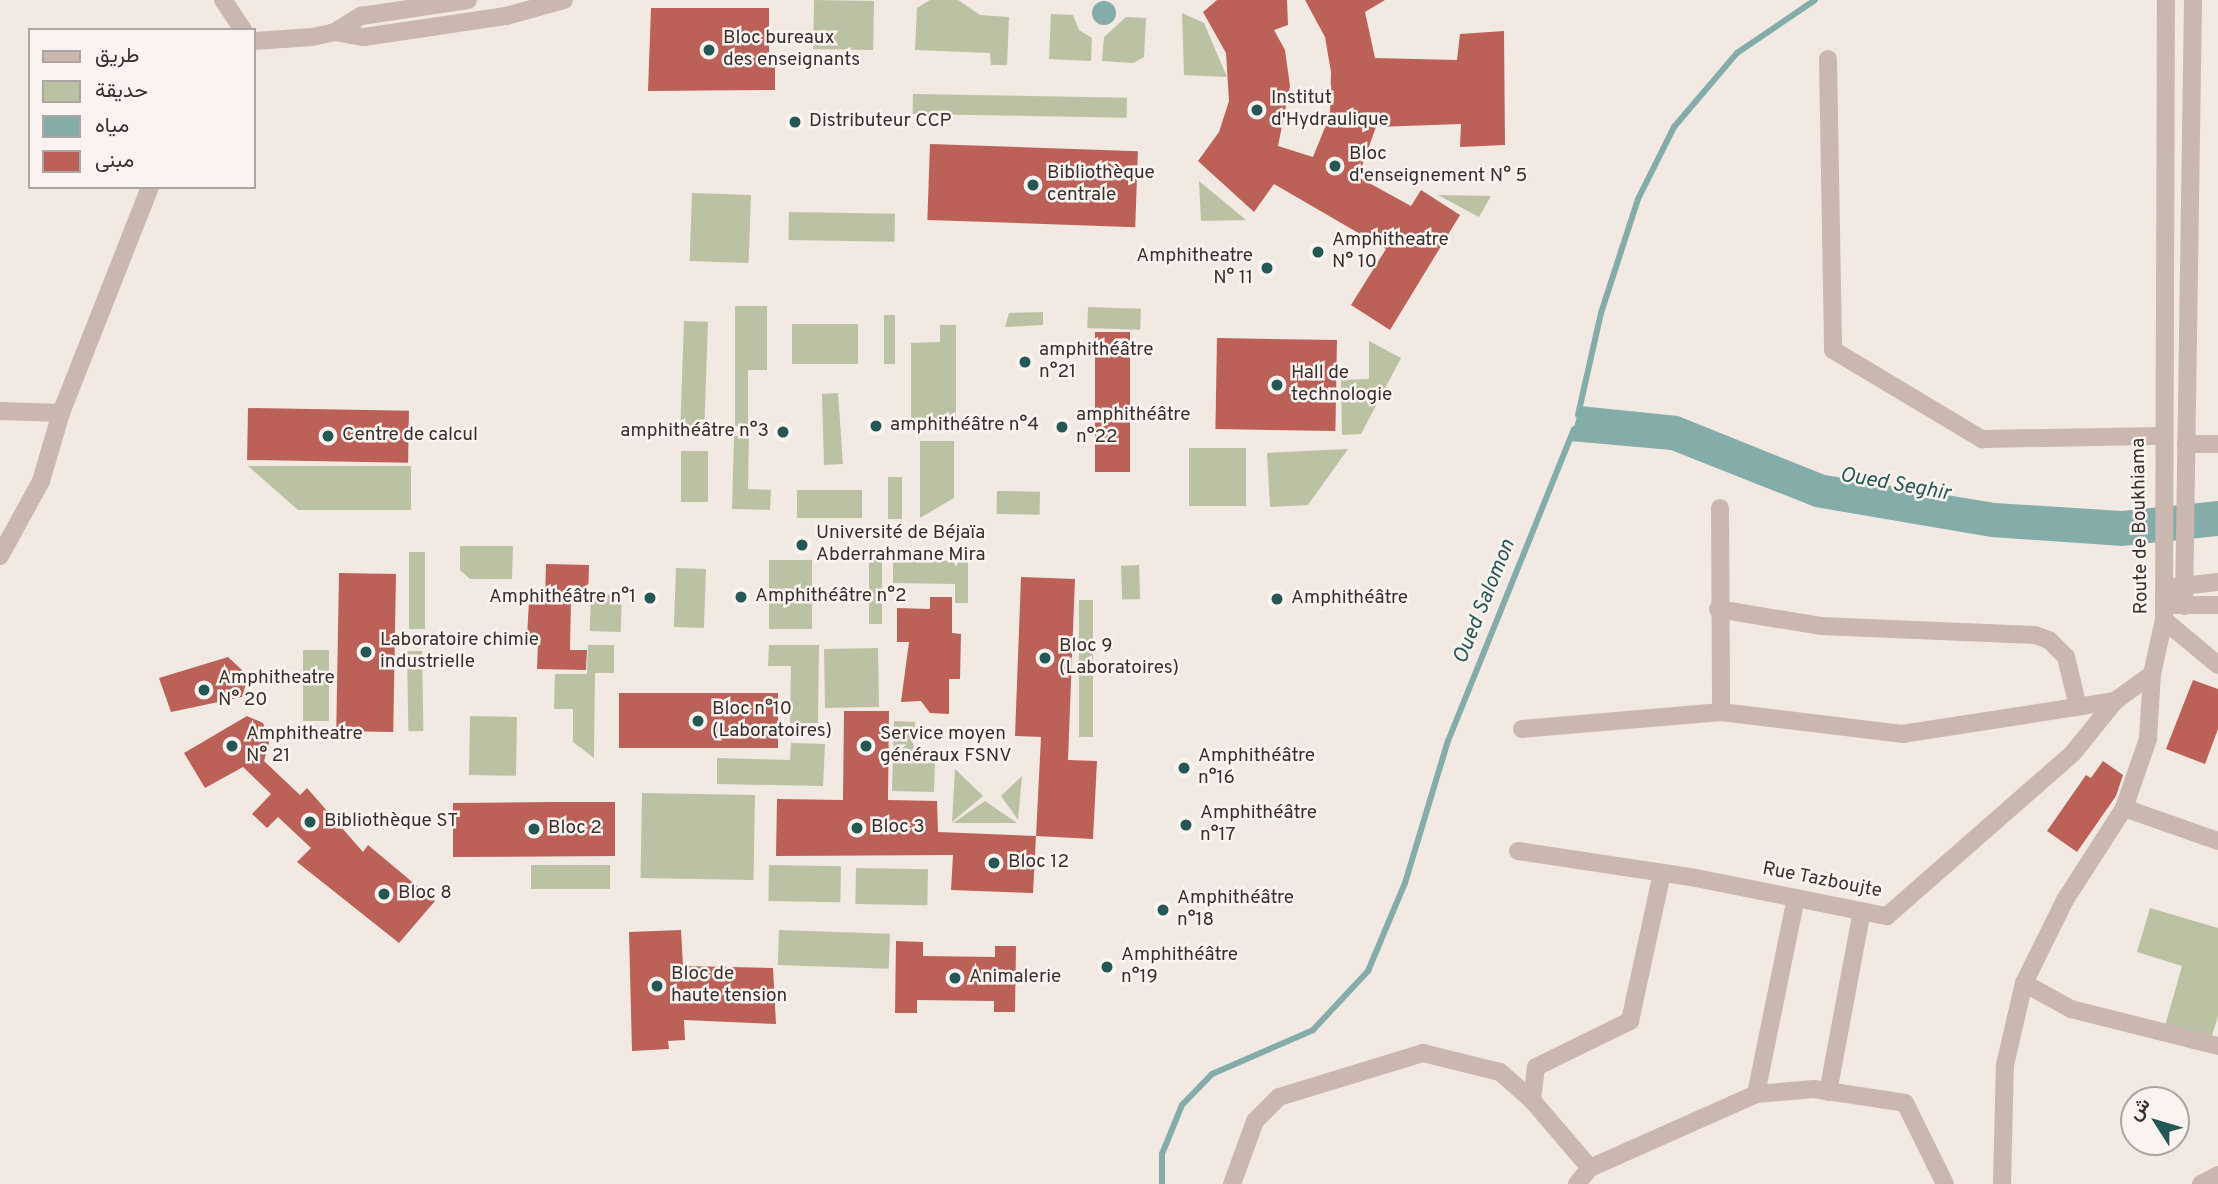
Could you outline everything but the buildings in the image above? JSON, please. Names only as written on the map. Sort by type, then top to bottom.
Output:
[{"type":"street","points":[[223,0],[242,28]]},
{"type":"street","points":[[335,32],[361,16],[468,0]]},
{"type":"street","points":[[256,41],[335,32],[364,37],[506,16],[564,0]]},
{"type":"street","name":"Route de Boukhiama","points":[[2002,1184],[2005,1065],[2024,983],[2065,901],[2124,808],[2148,739],[2152,674],[2163,604],[2160,564],[2166,0]]},
{"type":"street","points":[[2184,606],[2182,568],[2193,0]]},
{"type":"street","points":[[1828,59],[1833,350],[1982,439],[2161,436]]},
{"type":"street","points":[[0,556],[41,481],[61,413],[149,189]]},
{"type":"street","points":[[0,411],[61,413]]},
{"type":"street","points":[[2186,451],[2218,444]]},
{"type":"street","points":[[1720,508],[1720,712]]},
{"type":"street","points":[[2163,604],[2184,587],[2218,582]]},
{"type":"street","points":[[2163,604],[2218,605]]},
{"type":"street","points":[[2163,604],[2218,665]]},
{"type":"street","points":[[1718,610],[1821,626],[2035,635],[2049,640],[2066,657],[2078,707]]},
{"type":"street","name":"Rue Tazboujte","points":[[1518,851],[1662,873],[1887,916],[2073,753],[2115,701],[2152,674]]},
{"type":"street","points":[[1522,729],[1720,712],[1902,734],[2115,701]]},
{"type":"street","points":[[2124,808],[2218,841]]},
{"type":"street","points":[[1232,1184],[1255,1121],[1279,1097],[1423,1053],[1500,1072],[1536,1067],[1630,1021],[1662,873]]},
{"type":"street","points":[[1756,1094],[1796,898]]},
{"type":"street","points":[[1828,1092],[1862,911]]},
{"type":"street","points":[[2024,983],[2071,1009],[2218,1046]]},
{"type":"street","points":[[1532,1100],[1536,1067]]},
{"type":"street","points":[[1500,1072],[1532,1100],[1590,1168]]},
{"type":"street","points":[[1577,1184],[1590,1168],[1756,1094],[1828,1092],[1905,1103],[1945,1184]]},
{"type":"street","points":[[2201,1184],[2218,1175]]},
{"type":"green space","points":[[814,0],[874,1],[873,50],[813,49]]},
{"type":"green space","points":[[930,0],[958,0],[980,15],[1009,17],[1007,65],[991,65],[990,53],[915,50],[917,8]]},
{"type":"green space","points":[[1182,13],[1204,23],[1227,77],[1184,75]]},
{"type":"green space","points":[[1051,14],[1073,15],[1079,30],[1092,38],[1091,61],[1049,59]]},
{"type":"green space","points":[[1126,17],[1146,18],[1144,57],[1133,63],[1102,61],[1104,37]]},
{"type":"green space","points":[[913,94],[1127,98],[1127,118],[913,114]]},
{"type":"green space","points":[[1199,181],[1246,220],[1201,221]]},
{"type":"green space","points":[[692,193],[751,195],[749,263],[690,261]]},
{"type":"green space","points":[[1438,195],[1491,196],[1479,217]]},
{"type":"green space","points":[[789,212],[895,214],[894,242],[789,240]]},
{"type":"green space","points":[[735,306],[767,306],[767,370],[748,370],[748,426],[735,426]]},
{"type":"green space","points":[[1088,307],[1141,309],[1140,330],[1087,328]]},
{"type":"green space","points":[[1043,312],[1043,325],[1005,327],[1009,313]]},
{"type":"green space","points":[[884,315],[895,315],[895,364],[884,364]]},
{"type":"green space","points":[[684,321],[708,322],[704,429],[680,428]]},
{"type":"green space","points":[[792,324],[858,324],[858,364],[792,364]]},
{"type":"green space","points":[[940,325],[956,325],[956,421],[911,422],[911,343],[940,342]]},
{"type":"green space","points":[[1369,341],[1401,358],[1361,434],[1342,435],[1341,380],[1369,379]]},
{"type":"green space","points":[[838,393],[843,464],[824,465],[822,394]]},
{"type":"green space","points":[[734,436],[749,436],[748,489],[771,490],[770,510],[732,509]]},
{"type":"green space","points":[[920,441],[954,441],[954,498],[920,518]]},
{"type":"green space","points":[[1189,448],[1246,448],[1246,506],[1189,506]]},
{"type":"green space","points":[[1348,449],[1308,505],[1270,507],[1267,453]]},
{"type":"green space","points":[[681,451],[708,451],[708,502],[681,502]]},
{"type":"green space","points":[[248,466],[411,466],[411,510],[298,510]]},
{"type":"green space","points":[[888,477],[902,477],[902,519],[888,519]]},
{"type":"green space","points":[[797,490],[862,490],[862,518],[797,518]]},
{"type":"green space","points":[[997,491],[1040,492],[1040,515],[997,514]]},
{"type":"green space","points":[[460,546],[513,546],[512,579],[470,579],[460,570]]},
{"type":"green space","points":[[409,552],[425,552],[425,629],[409,629]]},
{"type":"green space","points":[[869,556],[882,556],[882,624],[869,624]]},
{"type":"green space","points":[[769,560],[812,560],[812,629],[769,629]]},
{"type":"green space","points":[[893,560],[968,561],[968,603],[955,603],[955,584],[893,583]]},
{"type":"green space","points":[[1139,565],[1140,599],[1122,600],[1121,566]]},
{"type":"green space","points":[[676,568],[706,569],[704,628],[674,627]]},
{"type":"green space","points":[[591,594],[622,595],[621,632],[590,631]]},
{"type":"green space","points":[[1079,600],[1093,600],[1093,737],[1079,737]]},
{"type":"green space","points":[[588,645],[614,645],[614,673],[595,673],[594,758],[573,742],[573,709],[554,709],[555,674],[587,674]]},
{"type":"green space","points":[[769,645],[819,645],[818,723],[790,723],[791,666],[768,666]]},
{"type":"green space","points":[[878,648],[879,707],[825,708],[824,649]]},
{"type":"green space","points":[[303,650],[329,650],[329,721],[303,721]]},
{"type":"green space","points":[[407,651],[422,651],[423,731],[408,731]]},
{"type":"green space","points":[[470,716],[517,717],[516,776],[469,775]]},
{"type":"green space","points":[[894,721],[915,722],[913,762],[935,763],[934,792],[892,791]]},
{"type":"green space","points":[[791,743],[825,744],[823,786],[717,784],[717,758],[790,760]]},
{"type":"green space","points":[[955,769],[983,796],[952,822]]},
{"type":"green space","points":[[1022,776],[1018,820],[1001,796]]},
{"type":"green space","points":[[642,793],[755,795],[753,880],[641,878]]},
{"type":"green space","points":[[985,801],[1017,823],[953,823]]},
{"type":"green space","points":[[531,865],[610,865],[610,889],[531,889]]},
{"type":"green space","points":[[769,865],[841,866],[840,902],[768,901]]},
{"type":"green space","points":[[856,868],[928,869],[927,905],[855,904]]},
{"type":"green space","points":[[2150,908],[2218,928],[2218,1016],[2211,1039],[2165,1026],[2182,966],[2137,952]]},
{"type":"green space","points":[[779,930],[890,934],[889,969],[778,965]]},
{"type":"water","points":[[1104,1],[1115,8],[1116,13],[1109,24],[1104,25],[1093,18],[1092,13],[1099,2]]},
{"type":"water","points":[[1580,406],[1678,416],[1825,475],[1995,503],[2122,511],[2218,501],[2218,536],[2122,546],[1991,537],[1815,507],[1671,450],[1570,441]]},
{"type":"waterway","name":"Oued Salomon","points":[[1578,415],[1601,313],[1638,199],[1674,127],[1737,53],[1815,0]]},
{"type":"waterway","name":"Oued Salomon","points":[[1162,1184],[1162,1154],[1182,1105],[1212,1074],[1313,1030],[1368,971],[1405,883],[1448,741],[1574,429]]},
{"type":"place","name":"Bloc bureaux des enseignants","points":[[709,50]]},
{"type":"place","name":"Institut d'Hydraulique","points":[[1257,110]]},
{"type":"place","name":"Distributeur CCP","points":[[795,122]]},
{"type":"place","name":"Bloc d'enseignement N° 5","points":[[1335,166]]},
{"type":"place","name":"Bibliothèque centrale","points":[[1033,185]]},
{"type":"place","name":"Amphitheatre N° 10","points":[[1318,252]]},
{"type":"place","name":"Amphitheatre N° 11","points":[[1267,268]]},
{"type":"place","name":"amphithéâtre n°21","points":[[1025,362]]},
{"type":"place","name":"Hall de technologie","points":[[1277,385]]},
{"type":"place","name":"amphithéâtre n°4","points":[[876,426]]},
{"type":"place","name":"amphithéâtre n°22","points":[[1062,427]]},
{"type":"place","name":"amphithéâtre n°3","points":[[783,432]]},
{"type":"place","name":"Centre de calcul","points":[[328,436]]},
{"type":"place","name":"Université de Béjaïa Abderrahmane Mira","points":[[802,545]]},
{"type":"place","name":"Amphithéâtre n°2","points":[[741,597]]},
{"type":"place","name":"Amphithéâtre n°1","points":[[650,598]]},
{"type":"place","name":"Amphithéâtre","points":[[1277,599]]},
{"type":"place","name":"Laboratoire chimie industrielle","points":[[366,652]]},
{"type":"place","name":"Bloc 9 (Laboratoires)","points":[[1045,658]]},
{"type":"place","name":"Amphitheatre N° 20","points":[[204,690]]},
{"type":"place","name":"Bloc n°10 (Laboratoires)","points":[[698,721]]},
{"type":"place","name":"Amphitheatre N° 21","points":[[232,746]]},
{"type":"place","name":"Service moyen généraux FSNV","points":[[866,746]]},
{"type":"place","name":"Amphithéâtre n°16","points":[[1184,768]]},
{"type":"place","name":"Bibliothèque ST","points":[[310,822]]},
{"type":"place","name":"Amphithéâtre n°17","points":[[1186,825]]},
{"type":"place","name":"Bloc 3","points":[[857,828]]},
{"type":"place","name":"Bloc 2","points":[[534,829]]},
{"type":"place","name":"Bloc 12","points":[[994,863]]},
{"type":"place","name":"Bloc 8","points":[[384,894]]},
{"type":"place","name":"Amphithéâtre n°18","points":[[1163,910]]},
{"type":"place","name":"Amphithéâtre n°19","points":[[1107,967]]},
{"type":"place","name":"Animalerie","points":[[955,978]]},
{"type":"place","name":"Bloc de haute tension","points":[[657,986]]},
{"type":"water label","name":"Oued Seghir","points":[[1895,485]]}]
